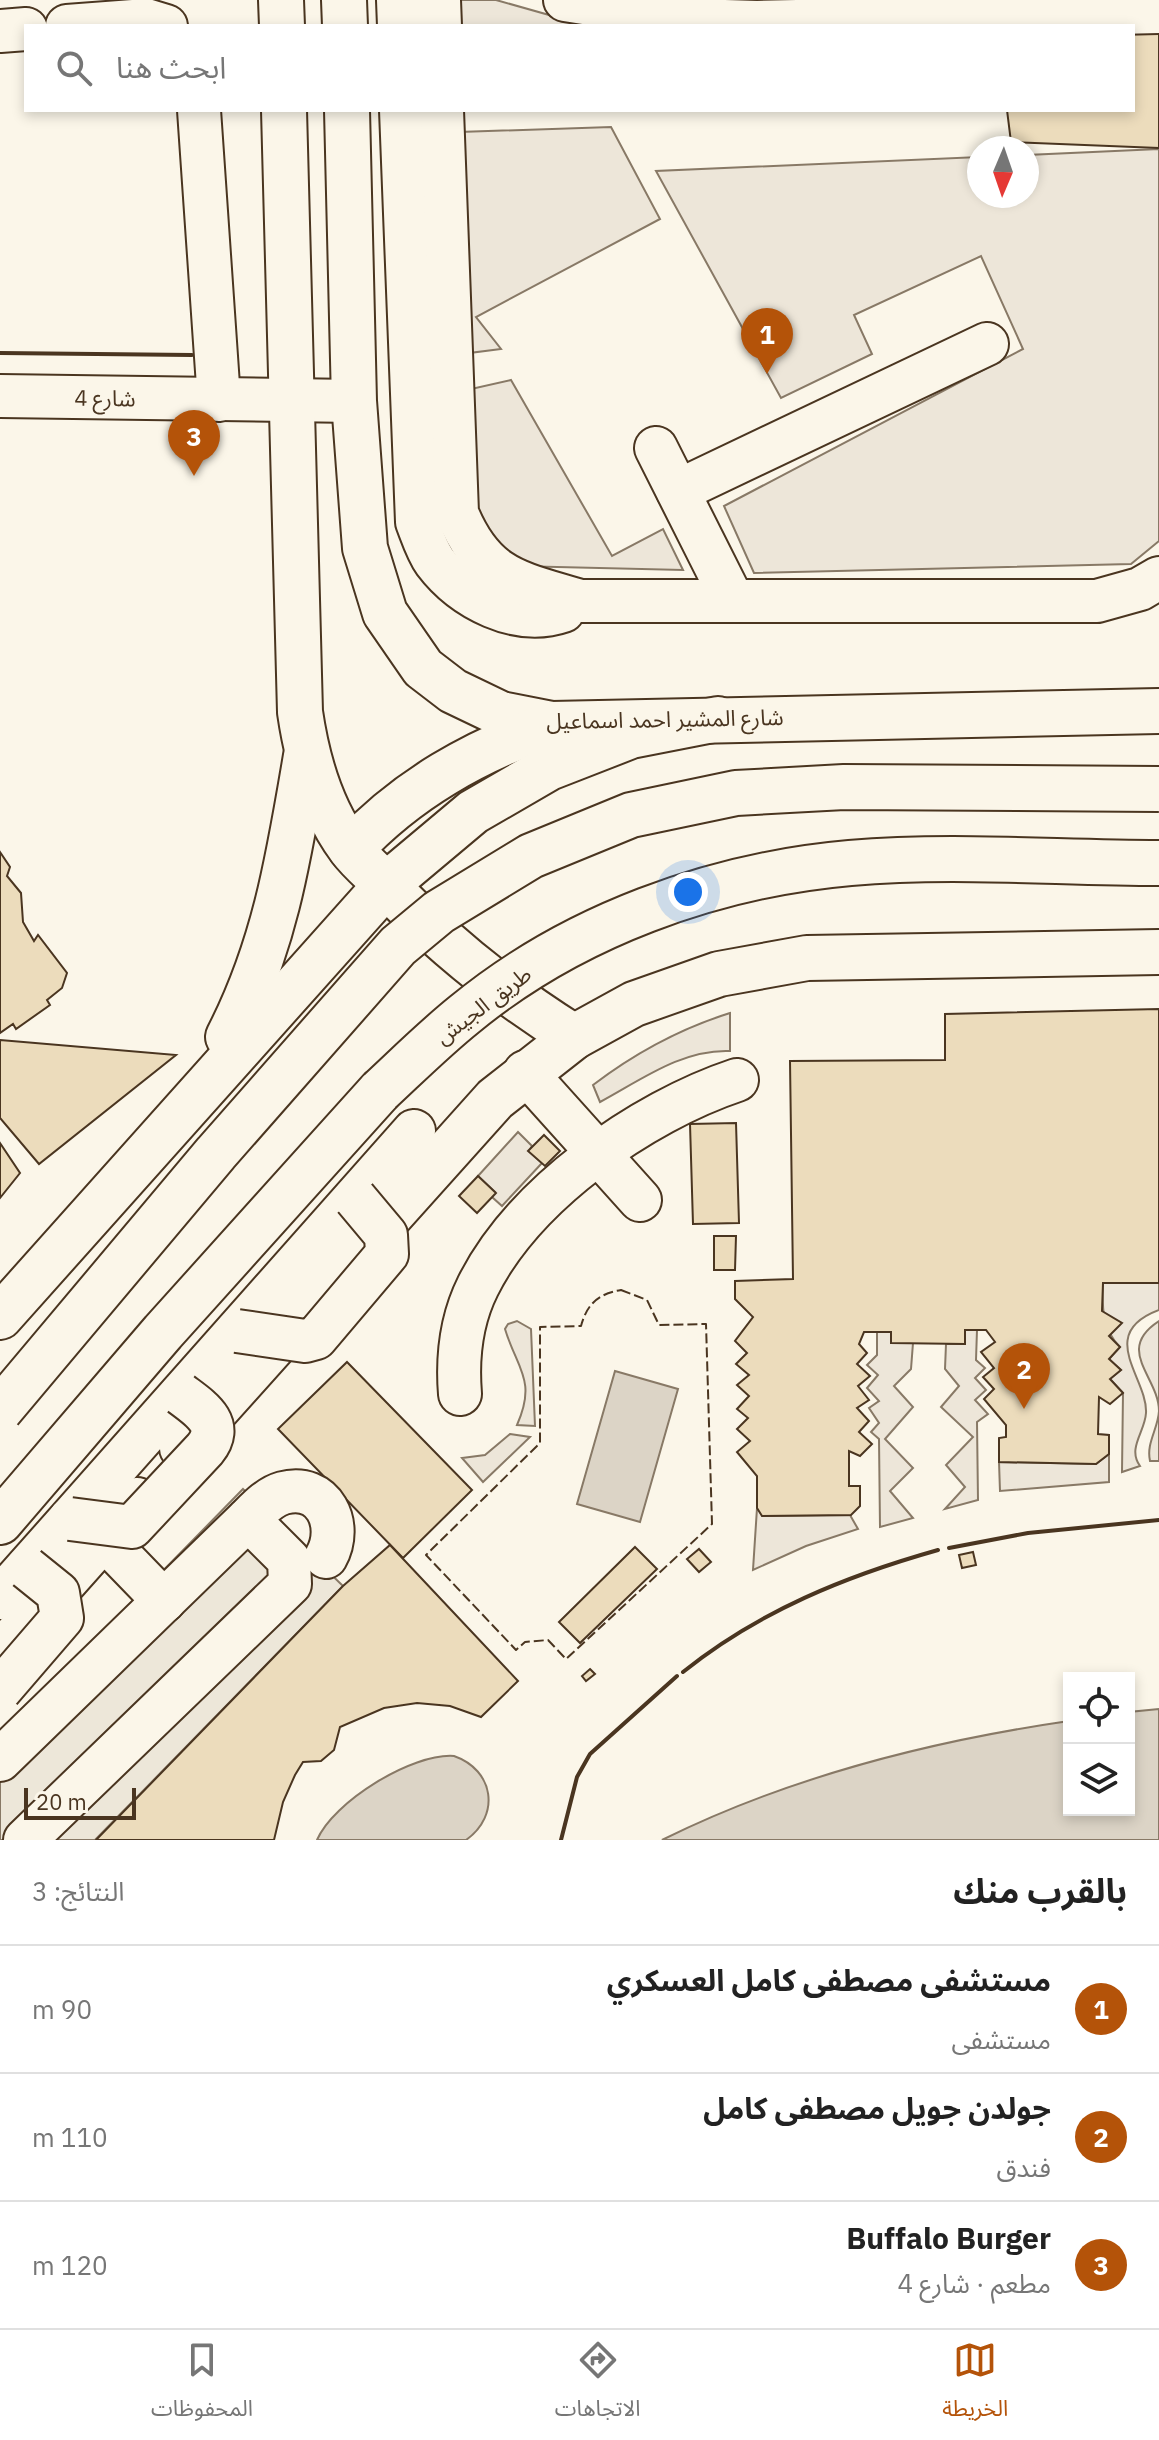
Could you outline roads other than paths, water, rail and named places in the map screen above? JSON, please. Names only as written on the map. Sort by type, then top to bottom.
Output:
[{"type":"main road","points":[[281,0],[282,24]]},
{"type":"main road","points":[[344,0],[345,24]]},
{"type":"main road","points":[[284,112],[300,712],[306,756],[325,803],[351,849],[472,967],[519,1003],[574,1037]]},
{"type":"main road","name":"شارع المشير احمد اسماعيل","points":[[347,112],[354,401],[365,548],[385,613],[423,668],[453,691],[501,714],[552,724],[1159,711]]},
{"type":"main road","points":[[0,1317],[386,885],[473,812],[549,768],[631,736],[718,719]]},
{"type":"main road","points":[[351,849],[375,822],[441,774],[514,737],[552,724]]},
{"type":"main road","points":[[200,1090],[253,989],[285,877],[306,756]]},
{"type":"main road","points":[[0,1410],[206,1165],[398,946],[450,905],[531,856],[631,815],[736,793],[844,787],[1159,789]]},
{"type":"main road","name":"طريق الجيش","points":[[0,1522],[163,1332],[380,1091],[467,1012],[567,948],[676,900],[791,871],[866,863],[1159,863]]},
{"type":"main road","points":[[0,1654],[86,1529],[461,1134],[525,1072],[574,1037],[672,988],[766,963],[856,955],[1159,952]]},
{"type":"street","points":[[398,0],[399,24]]},
{"type":"street","points":[[439,0],[440,24]]},
{"type":"street","points":[[565,0],[692,20],[757,22],[990,8],[1141,8]]},
{"type":"street","points":[[93,24],[146,20],[159,24]]},
{"type":"street","points":[[0,31],[24,29]]},
{"type":"street","points":[[199,112],[219,400]]},
{"type":"street","points":[[401,112],[417,522],[433,560],[461,590],[498,609],[539,616],[561,613],[580,601]]},
{"type":"street","points":[[442,112],[457,513],[468,540],[487,563],[511,581],[580,601],[1097,601],[1140,589],[1159,578]]},
{"type":"street","points":[[678,491],[987,344]]},
{"type":"street","name":"شارع 4","points":[[0,396],[354,401]]},
{"type":"street","points":[[656,448],[733,601]]},
{"type":"street","points":[[525,1072],[640,1200]]},
{"type":"street","points":[[460,1394],[463,1328],[478,1286],[508,1241],[541,1204],[600,1154],[673,1108],[737,1080]]},
{"type":"street","points":[[13,1583],[86,1529],[181,1394],[414,1131]]},
{"type":"street","points":[[237,1331],[305,1341],[316,1338],[387,1254],[386,1235],[355,1198]]},
{"type":"street","points":[[86,1529],[132,1527],[212,1442],[213,1425],[209,1417],[181,1394]]},
{"type":"street","points":[[0,1760],[276,1495],[298,1491],[326,1506],[334,1526],[334,1537],[326,1557]]},
{"type":"street","points":[[25,1840],[290,1584],[289,1560],[248,1519]]},
{"type":"street","points":[[86,1529],[164,1601]]},
{"type":"street","points":[[0,1690],[62,1618],[58,1593],[13,1583]]},
{"type":"place","name":"مستشفى مصطفى كامل العسكري","points":[[767,374]]},
{"type":"place","name":"Buffalo Burger","points":[[194,476]]},
{"type":"place","name":"جولدن جويل مصطفى كامل","points":[[1024,1409]]}]
